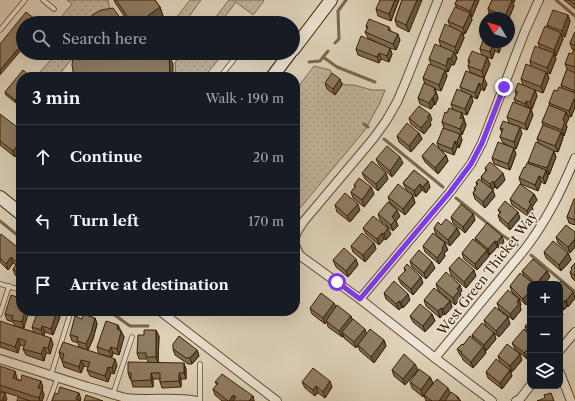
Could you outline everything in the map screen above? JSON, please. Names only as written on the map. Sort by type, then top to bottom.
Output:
[{"type":"street","points":[[300,38],[331,0]]},
{"type":"street","points":[[300,227],[373,139],[386,121],[406,82],[438,0]]},
{"type":"street","points":[[360,299],[450,192],[471,164],[482,143],[525,31],[539,0]]},
{"type":"street","points":[[276,72],[285,60]]},
{"type":"street","name":"West Green Thicket Way","points":[[435,358],[525,249],[538,231],[558,197],[575,158]]},
{"type":"street","points":[[0,197],[16,210]]},
{"type":"street","points":[[300,255],[360,299],[492,401]]},
{"type":"street","points":[[166,316],[277,401]]},
{"type":"street","points":[[563,346],[575,332]]},
{"type":"street","points":[[0,359],[118,397],[133,399],[197,401]]},
{"type":"street","points":[[563,381],[571,401]]},
{"type":"street","points":[[516,401],[520,399],[528,389]]},
{"type":"lane","points":[[0,30],[24,0]]},
{"type":"lane","points":[[43,0],[54,9]]},
{"type":"lane","points":[[224,72],[233,60]]},
{"type":"lane","points":[[0,284],[16,288]]},
{"type":"lane","points":[[0,314],[9,286]]},
{"type":"lane","points":[[49,401],[70,316]]},
{"type":"lane","points":[[118,397],[132,337]]},
{"type":"lane","points":[[200,364],[200,401]]},
{"type":"shaded area","points":[[67,0],[108,0],[110,11],[97,16],[62,16],[72,4]]},
{"type":"shaded area","points":[[190,0],[201,0],[189,16],[178,16]]},
{"type":"shaded area","points":[[229,0],[264,1],[253,15],[236,2],[225,16],[216,16]]},
{"type":"shaded area","points":[[51,60],[71,60],[61,72],[40,72]]},
{"type":"shaded area","points":[[177,60],[218,60],[208,72],[176,72],[175,62]]},
{"type":"shaded area","points":[[314,66],[330,70],[335,79],[345,85],[354,85],[372,90],[385,90],[380,103],[365,130],[300,208],[300,84]]},
{"type":"building","points":[[116,0],[155,0],[160,7],[148,16],[127,16]]},
{"type":"building","points":[[380,0],[395,0],[389,14],[376,9]]},
{"type":"building","points":[[402,0],[417,0],[406,25],[395,20]]},
{"type":"building","points":[[457,0],[475,0],[470,11],[455,4]]},
{"type":"building","points":[[492,0],[512,0],[507,12],[495,12],[488,9]]},
{"type":"building","points":[[569,0],[575,0],[575,3],[574,4]]},
{"type":"building","points":[[455,7],[470,13],[463,28],[448,21]]},
{"type":"building","points":[[113,8],[119,16],[92,16],[101,10]]},
{"type":"building","points":[[553,10],[568,15],[562,31],[547,25]]},
{"type":"building","points":[[26,12],[31,16],[23,16]]},
{"type":"building","points":[[369,19],[389,27],[388,30],[398,34],[393,44],[365,32],[368,27],[366,26]]},
{"type":"building","points":[[16,24],[16,51],[0,70],[0,44]]},
{"type":"building","points":[[445,24],[462,32],[455,47],[439,40]]},
{"type":"building","points":[[545,26],[561,33],[554,50],[538,43]]},
{"type":"building","points":[[575,32],[575,46],[570,43]]},
{"type":"building","points":[[361,36],[390,48],[387,56],[379,53],[377,57],[356,49]]},
{"type":"building","points":[[435,44],[454,52],[451,59],[448,58],[446,66],[429,59]]},
{"type":"building","points":[[535,46],[554,53],[547,68],[530,61]]},
{"type":"building","points":[[480,48],[492,48],[490,52]]},
{"type":"building","points":[[574,49],[575,67],[565,64],[569,53],[572,54]]},
{"type":"building","points":[[472,51],[487,57],[482,71],[468,66],[470,61],[468,60]]},
{"type":"building","points":[[73,60],[169,60],[170,72],[73,72]]},
{"type":"building","points":[[429,64],[445,70],[439,85],[423,78]]},
{"type":"building","points":[[526,64],[546,72],[541,87],[521,79]]},
{"type":"building","points":[[567,69],[575,73],[575,91],[561,85]]},
{"type":"building","points":[[466,71],[484,78],[482,85],[479,83],[475,93],[460,87]]},
{"type":"building","points":[[332,73],[340,79],[333,89],[325,83]]},
{"type":"building","points":[[16,79],[16,99],[15,100],[5,92]]},
{"type":"building","points":[[424,83],[435,88],[434,91],[436,91],[429,103],[418,98]]},
{"type":"building","points":[[518,83],[535,90],[530,102],[526,101],[525,104],[514,99],[518,92],[515,91]]},
{"type":"building","points":[[559,87],[575,93],[575,100],[574,99],[569,111],[549,103],[554,90],[557,91]]},
{"type":"building","points":[[457,89],[471,95],[465,109],[451,104]]},
{"type":"building","points":[[513,102],[531,109],[525,124],[507,117]]},
{"type":"building","points":[[549,105],[566,112],[562,130],[542,122]]},
{"type":"building","points":[[419,106],[430,114],[427,117],[429,118],[421,128],[409,118]]},
{"type":"building","points":[[449,108],[462,113],[460,118],[464,119],[460,129],[442,122],[445,112],[447,113]]},
{"type":"building","points":[[0,114],[16,126],[16,147],[13,151],[0,141]]},
{"type":"building","points":[[503,121],[520,127],[514,142],[500,137],[503,129],[500,128]]},
{"type":"building","points":[[407,123],[419,133],[409,146],[397,136]]},
{"type":"building","points":[[543,125],[561,132],[555,146],[537,139]]},
{"type":"building","points":[[443,128],[460,134],[452,149],[437,143]]},
{"type":"building","points":[[498,142],[514,148],[508,164],[492,158]]},
{"type":"building","points":[[536,142],[554,151],[547,168],[528,162]]},
{"type":"building","points":[[433,143],[446,155],[435,168],[422,156]]},
{"type":"building","points":[[387,146],[400,157],[390,171],[376,159]]},
{"type":"building","points":[[372,161],[386,173],[376,184],[362,173]]},
{"type":"building","points":[[490,162],[503,173],[494,183],[493,181],[490,184],[481,177],[487,170],[485,168]]},
{"type":"building","points":[[527,163],[546,170],[543,178],[539,176],[535,185],[519,178]]},
{"type":"building","points":[[414,170],[428,181],[423,187],[420,184],[414,191],[403,183]]},
{"type":"building","points":[[359,178],[371,187],[362,200],[351,192],[356,186],[354,185]]},
{"type":"building","points":[[479,179],[493,190],[483,202],[473,193],[476,189],[474,188],[478,184],[476,182]]},
{"type":"building","points":[[398,184],[413,196],[403,209],[388,197]]},
{"type":"building","points":[[520,184],[534,194],[529,202],[531,204],[527,211],[510,199]]},
{"type":"building","points":[[345,193],[358,204],[347,216],[335,205]]},
{"type":"building","points":[[575,199],[575,220],[567,217]]},
{"type":"building","points":[[505,201],[518,212],[508,224],[498,215],[501,212],[498,210]]},
{"type":"building","points":[[388,202],[397,210],[392,217],[395,220],[391,225],[378,214]]},
{"type":"building","points":[[461,204],[473,214],[463,227],[451,217]]},
{"type":"building","points":[[373,216],[388,228],[384,234],[382,233],[377,239],[363,228]]},
{"type":"building","points":[[446,219],[457,228],[448,240],[434,228],[438,222],[441,225]]},
{"type":"building","points":[[487,223],[502,236],[488,249],[475,238]]},
{"type":"building","points":[[566,225],[575,232],[575,239],[568,247],[556,237]]},
{"type":"building","points":[[362,233],[374,243],[363,255],[351,246]]},
{"type":"building","points":[[433,233],[445,243],[442,248],[443,250],[437,258],[423,246]]},
{"type":"building","points":[[1,234],[16,246],[16,261],[11,257],[6,264],[0,258]]},
{"type":"building","points":[[473,239],[487,250],[475,264],[462,253]]},
{"type":"building","points":[[553,241],[568,253],[559,265],[544,252]]},
{"type":"building","points":[[344,248],[356,259],[346,271],[333,260]]},
{"type":"building","points":[[419,250],[432,262],[424,273],[410,261]]},
{"type":"building","points":[[459,257],[474,270],[464,282],[449,268]]},
{"type":"building","points":[[533,259],[547,271],[539,281],[533,281],[522,271]]},
{"type":"building","points":[[575,263],[575,276],[570,272]]},
{"type":"building","points":[[407,264],[421,277],[411,289],[398,278],[406,270],[404,268]]},
{"type":"building","points":[[446,272],[460,285],[457,289],[459,291],[453,298],[436,284]]},
{"type":"building","points":[[520,273],[530,281],[527,281],[527,294],[523,299],[510,286]]},
{"type":"building","points":[[394,281],[408,294],[401,302],[399,301],[396,304],[384,293]]},
{"type":"building","points":[[563,283],[573,292],[566,301],[565,300],[563,303]]},
{"type":"building","points":[[434,288],[450,301],[443,309],[441,308],[438,311],[424,300]]},
{"type":"building","points":[[508,290],[519,299],[517,302],[519,304],[510,314],[497,303]]},
{"type":"building","points":[[321,293],[334,303],[323,318],[310,308]]},
{"type":"building","points":[[11,295],[16,297],[16,316],[24,316],[22,322],[12,320],[13,316],[5,314]]},
{"type":"building","points":[[420,304],[432,314],[423,326],[410,316]]},
{"type":"building","points":[[337,305],[351,316],[339,331],[326,321]]},
{"type":"building","points":[[495,307],[508,317],[496,331],[484,320]]},
{"type":"building","points":[[36,316],[55,316],[51,329],[42,326],[41,330],[32,327]]},
{"type":"building","points":[[75,316],[82,319],[83,316],[95,318],[86,344],[77,341],[78,337],[70,335]]},
{"type":"building","points":[[353,319],[365,329],[354,342],[342,332]]},
{"type":"building","points":[[0,321],[51,338],[48,348],[44,347],[41,354],[23,349],[26,341],[18,338],[15,347],[0,342]]},
{"type":"building","points":[[106,321],[118,325],[117,329],[121,331],[117,349],[111,347],[109,351],[97,347]]},
{"type":"building","points":[[482,323],[494,333],[484,345],[472,335]]},
{"type":"building","points":[[370,329],[384,340],[371,357],[358,345]]},
{"type":"building","points":[[524,329],[527,332],[527,350],[524,353],[512,343]]},
{"type":"building","points":[[144,330],[156,330],[156,357],[146,357],[146,353],[137,353],[138,335],[144,335]]},
{"type":"building","points":[[179,336],[197,350],[190,358],[186,358],[173,349],[173,344]]},
{"type":"building","points":[[470,336],[483,347],[471,362],[461,353],[462,352],[457,349],[462,344],[463,345]]},
{"type":"building","points":[[63,342],[115,359],[112,368],[108,367],[105,376],[87,370],[90,362],[81,360],[79,367],[62,361],[64,354],[59,352]]},
{"type":"building","points":[[507,344],[520,354],[510,366],[498,356]]},
{"type":"building","points":[[404,354],[415,364],[403,379],[392,370]]},
{"type":"building","points":[[496,359],[510,370],[500,383],[486,372]]},
{"type":"building","points":[[128,362],[184,363],[184,373],[179,373],[179,381],[160,382],[160,373],[151,373],[151,380],[131,381],[131,373],[128,373]]},
{"type":"building","points":[[0,366],[15,371],[13,378],[21,381],[22,375],[41,381],[38,388],[42,389],[39,398],[0,385]]},
{"type":"building","points":[[313,368],[330,381],[323,392],[316,386],[313,390],[302,382]]},
{"type":"building","points":[[419,369],[430,377],[421,390],[410,382]]},
{"type":"building","points":[[222,374],[253,396],[249,401],[233,401],[236,397],[233,395],[228,401],[213,389],[218,383],[215,382]]},
{"type":"building","points":[[437,379],[448,388],[439,401],[432,401],[424,395]]},
{"type":"building","points":[[60,387],[79,393],[76,399],[81,401],[52,401],[55,393],[58,394]]},
{"type":"building","points":[[0,392],[5,393],[2,401],[0,401]]},
{"type":"building","points":[[451,392],[458,397],[457,398],[461,401],[445,401]]},
{"type":"building","points":[[551,393],[554,401],[537,401],[545,398],[544,395]]},
{"type":"building","points":[[86,395],[103,401],[84,401]]},
{"type":"building","points":[[18,397],[30,401],[17,401]]},
{"type":"waterway","points":[[335,43],[339,39],[338,11],[346,0]]},
{"type":"waterway","points":[[556,0],[575,16]]},
{"type":"waterway","points":[[309,62],[320,61],[328,51]]},
{"type":"waterway","points":[[323,57],[337,67],[375,82]]},
{"type":"waterway","points":[[364,124],[368,127]]},
{"type":"waterway","points":[[384,139],[443,187]]},
{"type":"waterway","points":[[456,198],[502,235],[517,245]]},
{"type":"waterway","points":[[0,221],[16,234]]},
{"type":"waterway","points":[[531,255],[575,292]]},
{"type":"waterway","points":[[116,316],[130,326],[148,326]]},
{"type":"route","points":[[337,282],[360,299],[450,192],[471,164],[482,143],[504,87]]}]
